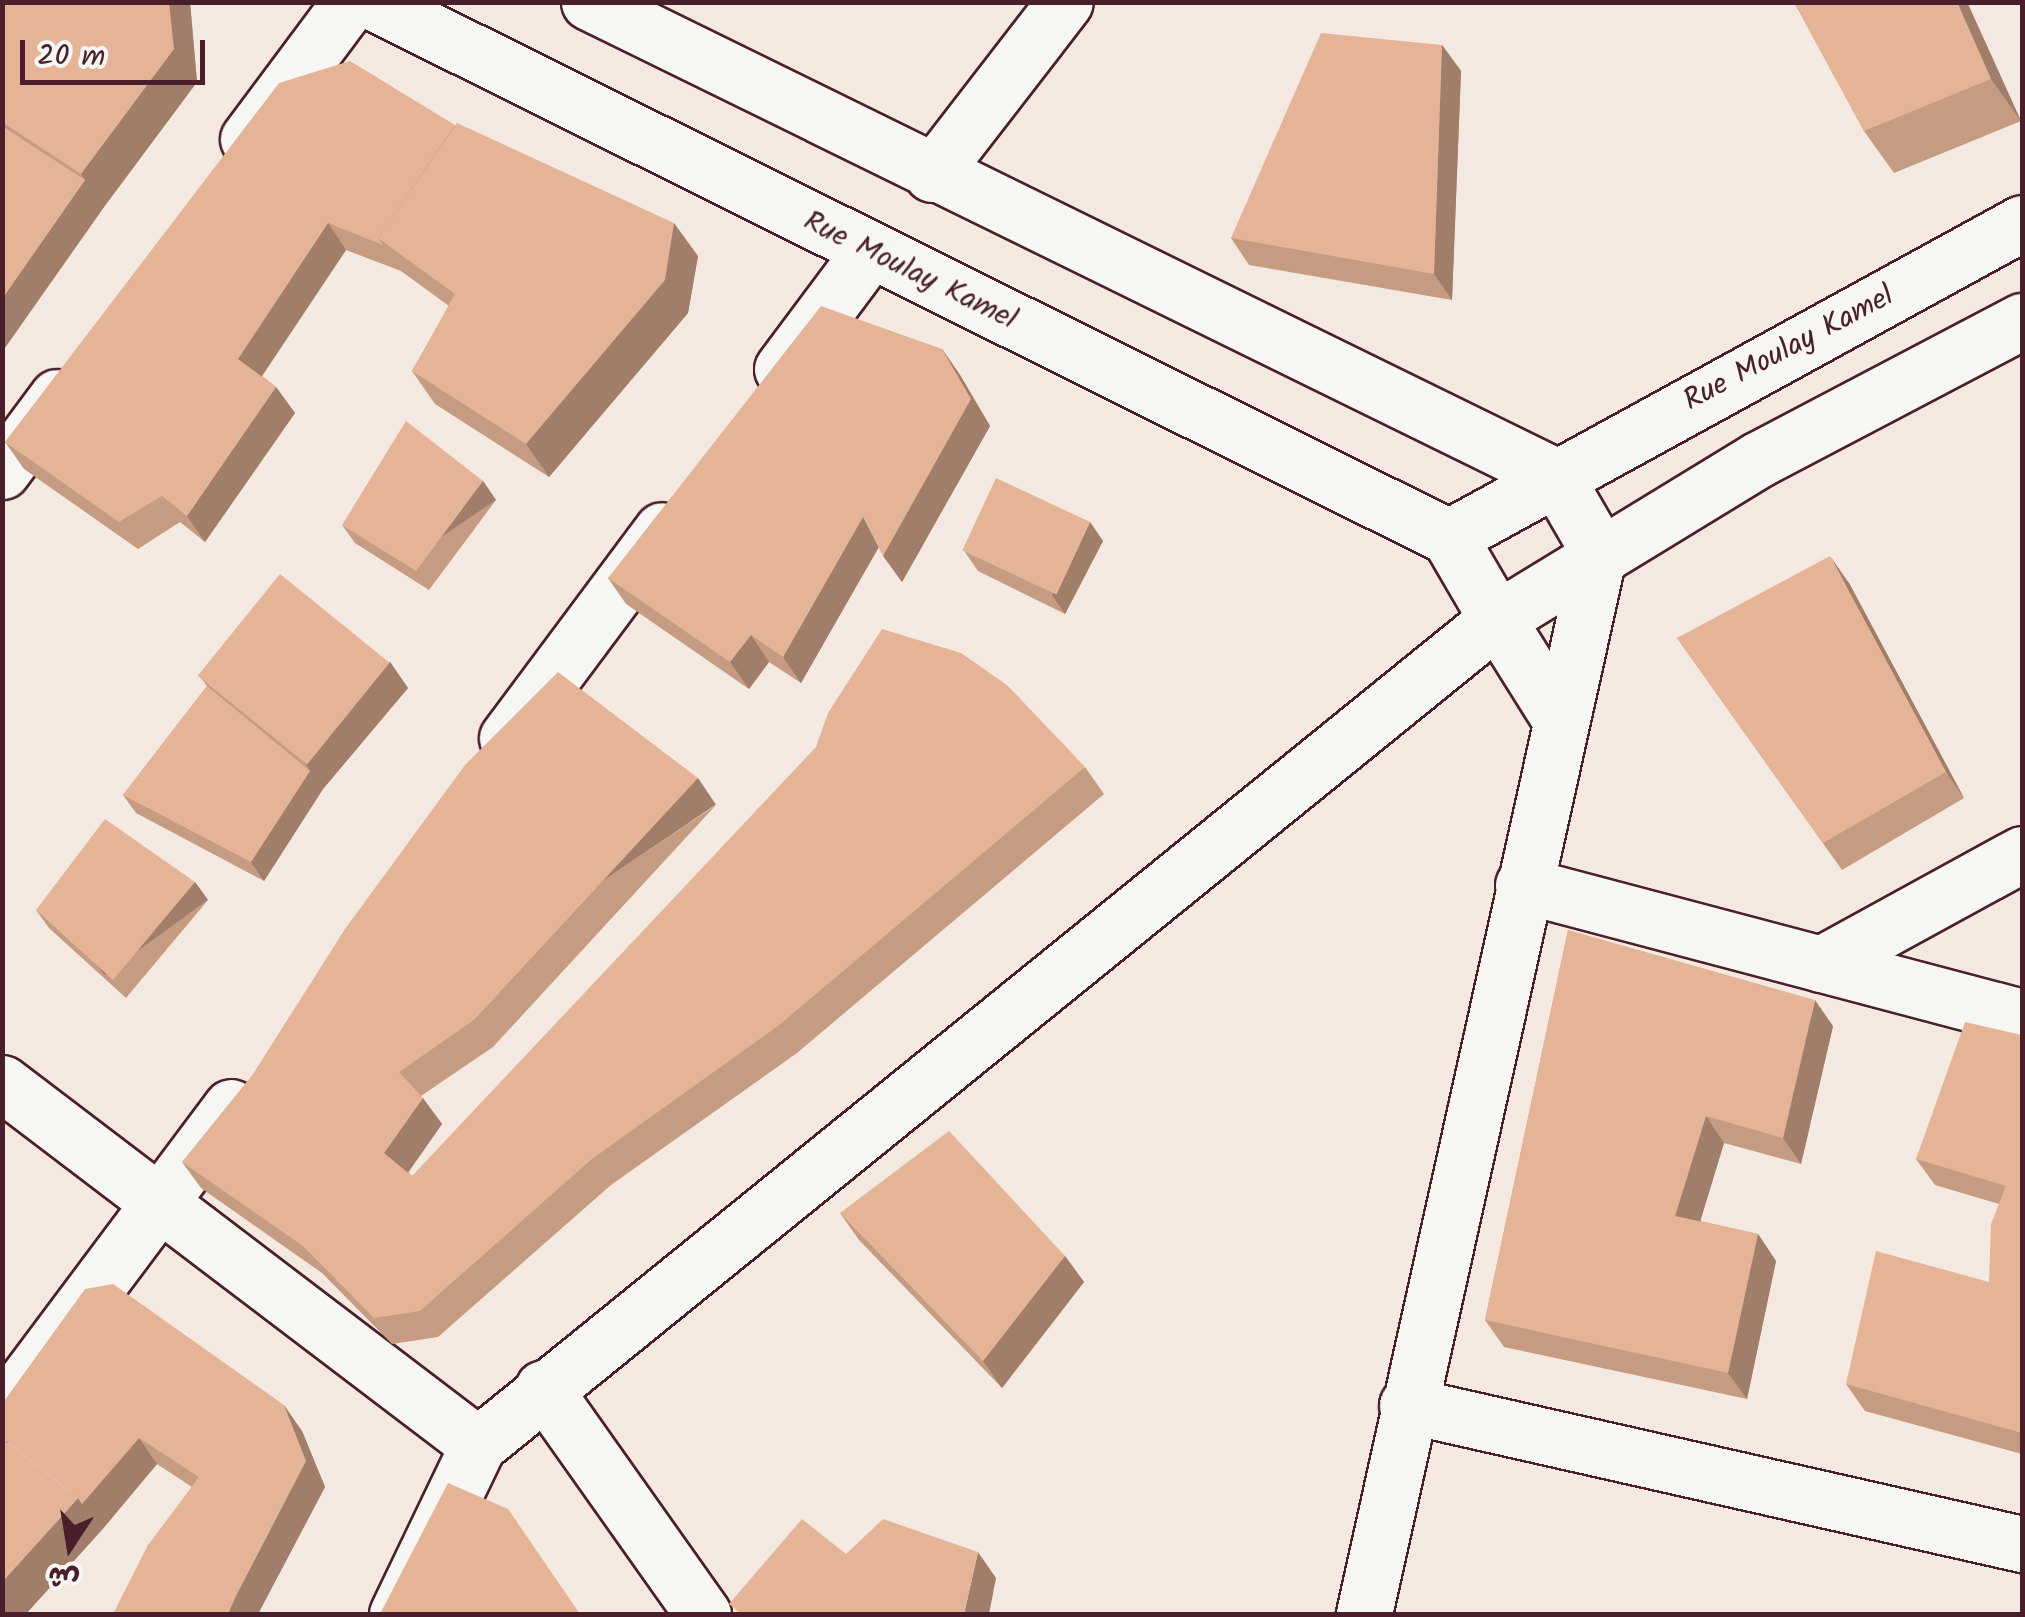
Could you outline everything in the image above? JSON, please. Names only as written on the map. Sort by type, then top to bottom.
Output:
[{"type":"street","points":[[222,174],[350,2]]},
{"type":"street","name":"Rue Moulay Kamel","points":[[373,2],[1449,537],[2022,223]]},
{"type":"street","points":[[590,2],[932,174],[1556,476],[1600,552],[1559,718],[1364,1614]]},
{"type":"street","points":[[932,174],[1065,2]]},
{"type":"street","points":[[751,410],[870,251]]},
{"type":"street","points":[[396,1614],[478,1445],[1497,619],[1600,552],[1759,459],[2022,320]]},
{"type":"street","points":[[2,471],[84,362]]},
{"type":"street","points":[[479,776],[692,490]]},
{"type":"street","points":[[1449,537],[1559,718]]},
{"type":"street","points":[[1821,964],[2022,854]]},
{"type":"street","points":[[1522,885],[2022,1018]]},
{"type":"street","points":[[2,1413],[266,1062]]},
{"type":"street","points":[[2,1083],[478,1445]]},
{"type":"street","points":[[544,1388],[703,1614]]},
{"type":"street","points":[[1407,1405],[2022,1544]]},
{"type":"building","points":[[2,2],[169,2],[174,49],[81,174],[2,122]]},
{"type":"building","points":[[1794,2],[1957,2],[1991,79],[1864,131]]},
{"type":"building","points":[[1321,33],[1442,45],[1434,274],[1231,238]]},
{"type":"building","points":[[350,61],[455,125],[378,238],[383,245],[328,223],[238,359],[276,387],[187,516],[162,496],[119,522],[5,442],[279,83]]},
{"type":"building","points":[[457,123],[674,223],[665,280],[526,444],[412,371],[455,294],[378,238]]},
{"type":"building","points":[[2,126],[85,180],[2,299]]},
{"type":"building","points":[[821,306],[942,349],[971,399],[883,556],[863,517],[783,657],[751,635],[730,662],[608,578]]},
{"type":"building","points":[[406,421],[483,481],[416,571],[342,525]]},
{"type":"building","points":[[996,478],[1090,522],[1056,594],[962,551]]},
{"type":"building","points":[[1830,556],[1946,772],[1823,843],[1677,638]]},
{"type":"building","points":[[280,574],[390,663],[307,765],[198,676]]},
{"type":"building","points":[[882,629],[961,653],[1007,685],[1085,767],[778,1026],[592,1159],[420,1311],[374,1318],[303,1246],[182,1162],[253,1074],[345,929],[465,765],[558,672],[698,778],[474,1020],[399,1072],[423,1098],[384,1153],[412,1176],[816,747],[828,713]]},
{"type":"building","points":[[207,686],[310,771],[251,862],[123,795]]},
{"type":"building","points":[[105,819],[195,882],[113,980],[36,910]]},
{"type":"building","points":[[1568,930],[1815,1000],[1783,1138],[1706,1116],[1675,1216],[1758,1234],[1728,1373],[1485,1320]]},
{"type":"building","points":[[1965,1022],[2022,1035],[2022,1433],[1846,1384],[1876,1251],[1989,1282],[1991,1224],[2006,1186],[1916,1159]]},
{"type":"building","points":[[949,1131],[1065,1256],[983,1361],[840,1213]]},
{"type":"building","points":[[113,1284],[284,1405],[306,1461],[228,1614],[113,1614],[148,1545],[199,1477],[139,1438],[82,1504],[2,1438],[2,1404],[85,1289]]},
{"type":"building","points":[[2,1438],[78,1498],[2,1582]]},
{"type":"building","points":[[448,1483],[508,1509],[580,1614],[380,1614]]},
{"type":"building","points":[[802,1519],[846,1554],[883,1519],[978,1552],[964,1614],[741,1614],[729,1604]]}]
